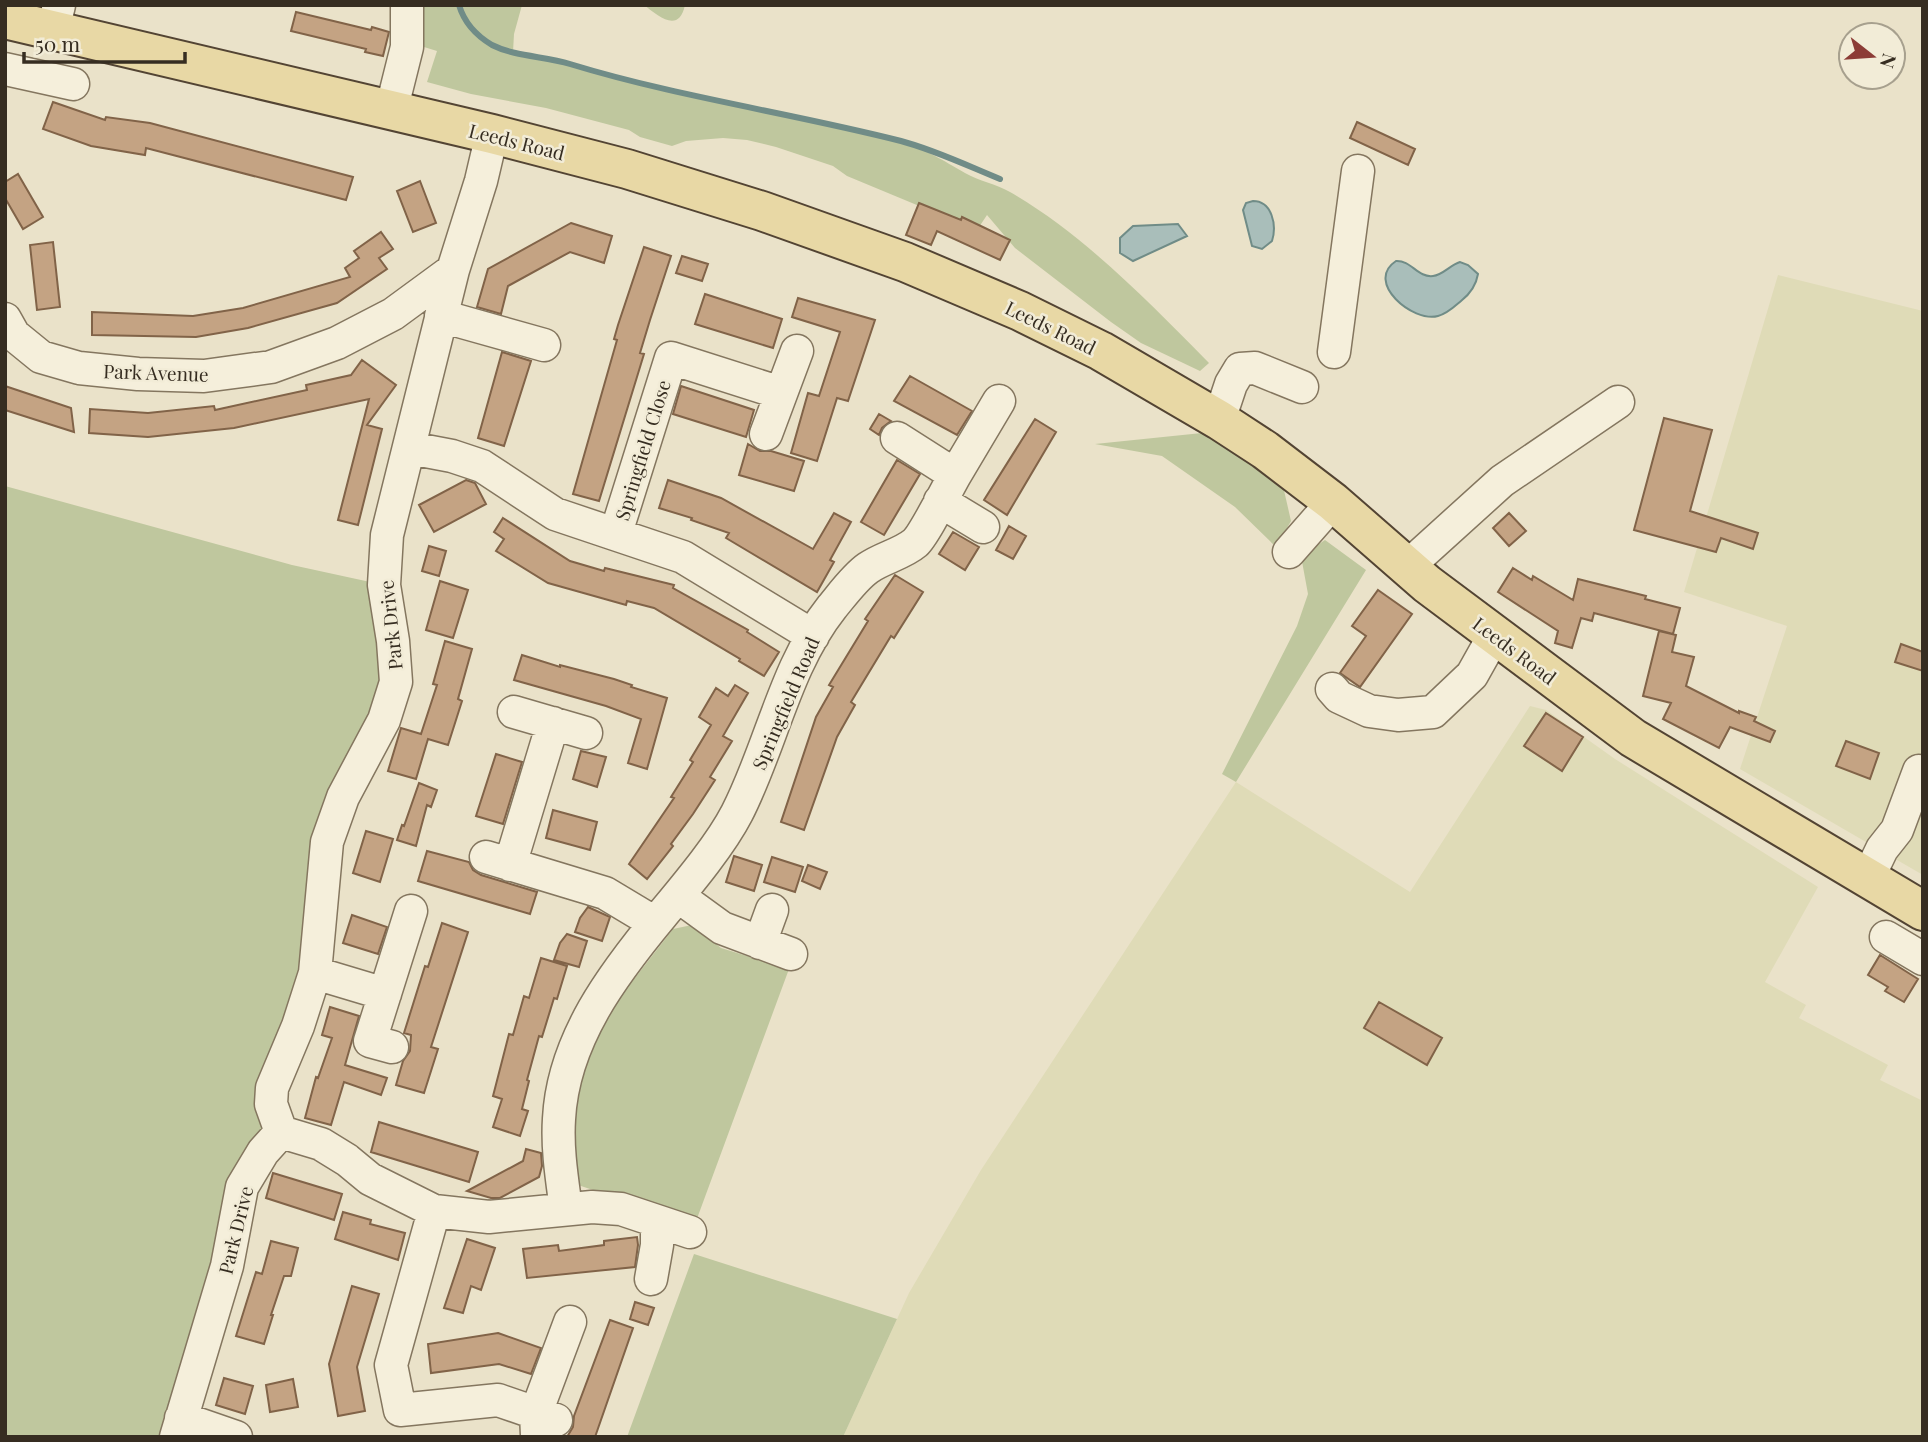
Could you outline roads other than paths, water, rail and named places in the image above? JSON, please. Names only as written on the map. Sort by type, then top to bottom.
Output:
[{"type":"main road","name":"Leeds Road","points":[[5,19],[52,22],[391,111],[627,169],[762,211],[905,262],[1020,310],[1101,351],[1265,450],[1333,502],[1408,567],[1633,738],[1923,911]]},
{"type":"street","points":[[391,111],[407,47],[407,5]]},
{"type":"street","points":[[36,76],[52,22]]},
{"type":"street","points":[[5,69],[73,84]]},
{"type":"street","points":[[453,270],[481,181],[492,134]]},
{"type":"street","points":[[1334,352],[1358,171]]},
{"type":"street","name":"Park Drive","points":[[236,1437],[178,1427],[227,1266],[242,1187],[263,1152],[281,1132],[271,1104],[272,1088],[298,1026],[315,973],[327,842],[343,797],[384,720],[396,682],[384,585],[387,535],[453,270]]},
{"type":"street","name":"Park Avenue","points":[[5,319],[14,335],[41,356],[79,368],[138,374],[204,376],[271,367],[337,343],[393,314],[453,270]]},
{"type":"street","points":[[441,316],[544,345]]},
{"type":"street","points":[[766,434],[797,351]]},
{"type":"street","name":"Springfield Close","points":[[616,533],[671,358],[781,393]]},
{"type":"street","points":[[1219,420],[1231,384],[1240,369],[1255,368],[1302,387]]},
{"type":"street","name":"Springfield Road","points":[[566,1209],[559,1121],[563,1087],[571,1055],[592,1010],[736,816],[764,752],[781,703],[813,636],[832,608],[866,569],[916,543],[999,401]]},
{"type":"street","points":[[1408,567],[1502,481],[1618,402]]},
{"type":"street","points":[[897,438],[983,527]]},
{"type":"street","points":[[410,448],[452,456],[482,466],[555,514],[682,557],[813,636]]},
{"type":"street","points":[[1289,552],[1333,502]]},
{"type":"street","points":[[1332,689],[1339,697],[1369,711],[1398,715],[1433,712],[1472,675],[1494,634]]},
{"type":"street","points":[[514,712],[586,733]]},
{"type":"street","points":[[553,723],[498,861],[605,893],[656,923]]},
{"type":"street","points":[[1868,878],[1882,849],[1897,830],[1919,771]]},
{"type":"street","points":[[678,896],[722,928],[791,954]]},
{"type":"street","points":[[760,943],[772,910]]},
{"type":"street","points":[[392,1047],[370,1041],[411,911]]},
{"type":"street","points":[[1886,937],[1923,959]]},
{"type":"street","points":[[315,973],[385,994]]},
{"type":"street","points":[[281,1132],[321,1144],[370,1179],[435,1211],[489,1217],[592,1207],[621,1209],[690,1232]]},
{"type":"street","points":[[435,1211],[391,1365],[400,1410],[498,1400],[543,1423],[570,1322]]},
{"type":"street","points":[[652,1279],[657,1222]]},
{"type":"waterway","points":[[459,5],[476,33],[501,49],[560,61],[652,86],[901,141],[1000,179]]}]
